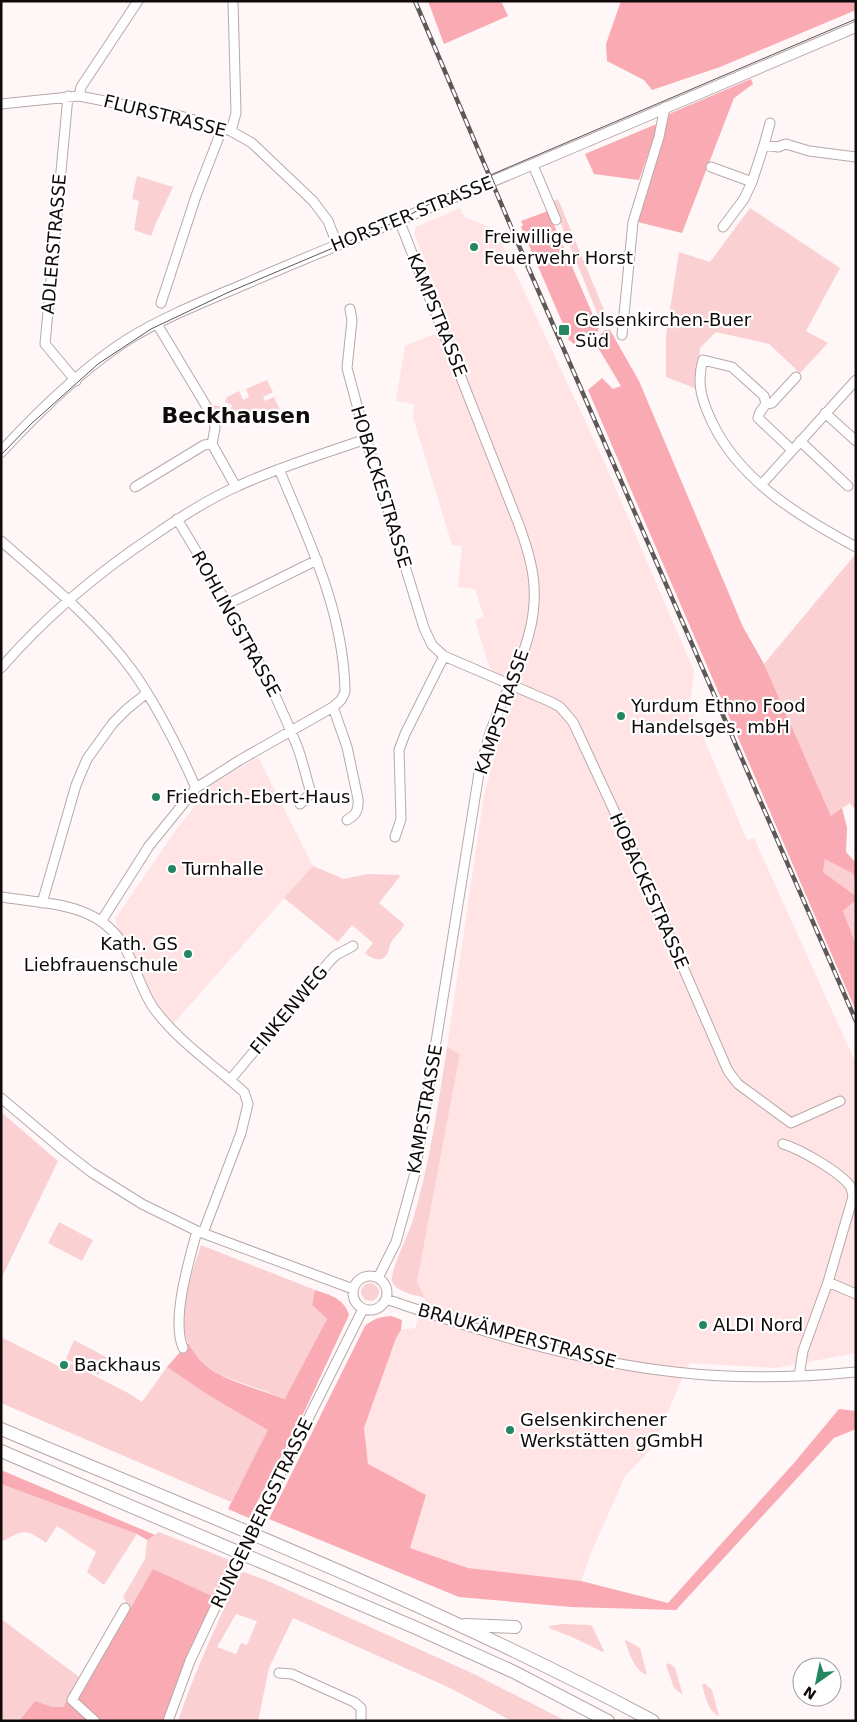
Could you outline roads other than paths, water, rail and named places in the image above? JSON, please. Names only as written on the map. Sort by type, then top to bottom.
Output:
[{"type":"highway","points":[[1,1429],[251,1534],[458,1624],[587,1686],[653,1721]]},
{"type":"highway","points":[[1,1451],[442,1639],[514,1672],[608,1721]]},
{"type":"highway","points":[[458,1624],[515,1627]]},
{"type":"main road","name":"HORSTER STRASSE","points":[[1,452],[24,427],[111,351],[190,307],[856,27]]},
{"type":"street","points":[[79,96],[81,88],[138,1]]},
{"type":"street","points":[[161,303],[193,204],[226,130],[236,113],[233,1]]},
{"type":"street","name":"ADLERSTRASSE","points":[[68,96],[45,344],[76,381]]},
{"type":"street","name":"FLURSTRASSE","points":[[1,104],[79,96],[177,115],[226,130],[252,143],[313,201],[328,221],[337,244]]},
{"type":"street","points":[[622,335],[633,222],[659,137],[665,108]]},
{"type":"street","points":[[723,227],[744,198],[752,182],[770,123]]},
{"type":"street","points":[[764,145],[778,148],[786,144],[809,151],[856,157]]},
{"type":"street","points":[[533,164],[556,220]]},
{"type":"street","points":[[711,167],[752,182]]},
{"type":"street","name":"KAMPSTRASSE","points":[[378,1278],[396,1242],[415,1174],[479,773],[490,733],[527,640],[533,616],[535,590],[529,552],[400,220]]},
{"type":"street","name":"HOBACKESTRASSE","points":[[350,309],[352,320],[347,368],[366,439],[424,628],[432,645],[444,656],[551,702],[560,707],[573,722],[630,845],[728,1071],[738,1084],[791,1123],[840,1101]]},
{"type":"street","points":[[157,324],[214,419],[215,428],[212,444],[236,487]]},
{"type":"street","points":[[766,404],[764,396],[732,367],[703,360],[699,383],[703,405],[730,453],[761,485],[812,522],[856,547]]},
{"type":"street","points":[[792,450],[758,418],[766,404],[772,402],[796,377]]},
{"type":"street","points":[[761,485],[856,380]]},
{"type":"street","points":[[825,414],[856,441]]},
{"type":"street","points":[[1,668],[19,648],[91,580],[177,520],[236,487],[279,469],[366,439]]},
{"type":"street","points":[[800,441],[848,486]]},
{"type":"street","points":[[135,487],[204,446],[212,444]]},
{"type":"street","points":[[102,920],[149,846],[196,788],[290,731],[334,707],[341,700],[345,692],[338,628],[318,560],[279,469]]},
{"type":"street","name":"ROHLINGSTRASSE","points":[[177,520],[250,644],[286,719],[297,746],[311,793],[300,804]]},
{"type":"street","points":[[1,541],[68,601],[111,644],[132,670],[168,731],[196,788]]},
{"type":"street","points":[[228,604],[318,560]]},
{"type":"street","points":[[395,837],[401,819],[399,750],[444,656]]},
{"type":"street","points":[[42,903],[76,785],[87,759],[113,723],[147,693]]},
{"type":"street","points":[[334,707],[347,747],[359,807],[355,816],[347,820]]},
{"type":"street","points":[[1,897],[80,909],[102,920],[115,932],[125,947],[153,1007],[162,1020],[173,1032],[244,1092],[248,1104],[235,1150],[186,1269],[178,1321],[179,1339],[183,1348]]},
{"type":"street","name":"FINKENWEG","points":[[230,1080],[336,954],[353,946]]},
{"type":"street","points":[[1,1098],[91,1172],[142,1204],[200,1232],[353,1289]]},
{"type":"street","points":[[784,1144],[796,1148],[841,1177],[851,1187],[853,1197],[828,1282],[803,1351],[799,1376]]},
{"type":"street","points":[[372,1276],[378,1278],[386,1289],[386,1299],[377,1308],[363,1309],[358,1306],[354,1299],[353,1289],[361,1279],[372,1276]]},
{"type":"street","points":[[828,1282],[856,1294]]},
{"type":"street","name":"BRAUKÄMPERSTRASSE","points":[[386,1299],[438,1317],[514,1339],[620,1364],[676,1372],[727,1376],[799,1376],[856,1372]]},
{"type":"street","name":"RUNGENBERGSTRASSE","points":[[168,1721],[190,1662],[229,1578],[363,1309]]},
{"type":"street","points":[[95,1721],[72,1700],[125,1608]]},
{"type":"street","points":[[279,1673],[292,1674],[354,1702],[361,1708],[361,1721]]},
{"type":"tram line","points":[[1,455],[31,424],[98,364],[151,329],[229,292],[404,218],[453,191],[856,19]]},
{"type":"railway","points":[[415,1],[531,274],[856,1021]]},
{"type":"place","name":"Freiwillige Feuerwehr Horst","points":[[474,247]]},
{"type":"place","name":"Gelsenkirchen-Buer Süd","points":[[564,330]]},
{"type":"place","name":"Yurdum Ethno Food Handelsges. mbH","points":[[621,716]]},
{"type":"place","name":"Friedrich-Ebert-Haus","points":[[156,797]]},
{"type":"place","name":"Turnhalle","points":[[172,869]]},
{"type":"place","name":"Kath. GS Liebfrauenschule","points":[[188,954]]},
{"type":"place","name":"ALDI Nord","points":[[703,1325]]},
{"type":"place","name":"Backhaus","points":[[64,1365]]},
{"type":"place","name":"Gelsenkirchener Werkstätten gGmbH","points":[[510,1430]]},
{"type":"district","name":"Beckhausen","points":[[236,415]]}]
